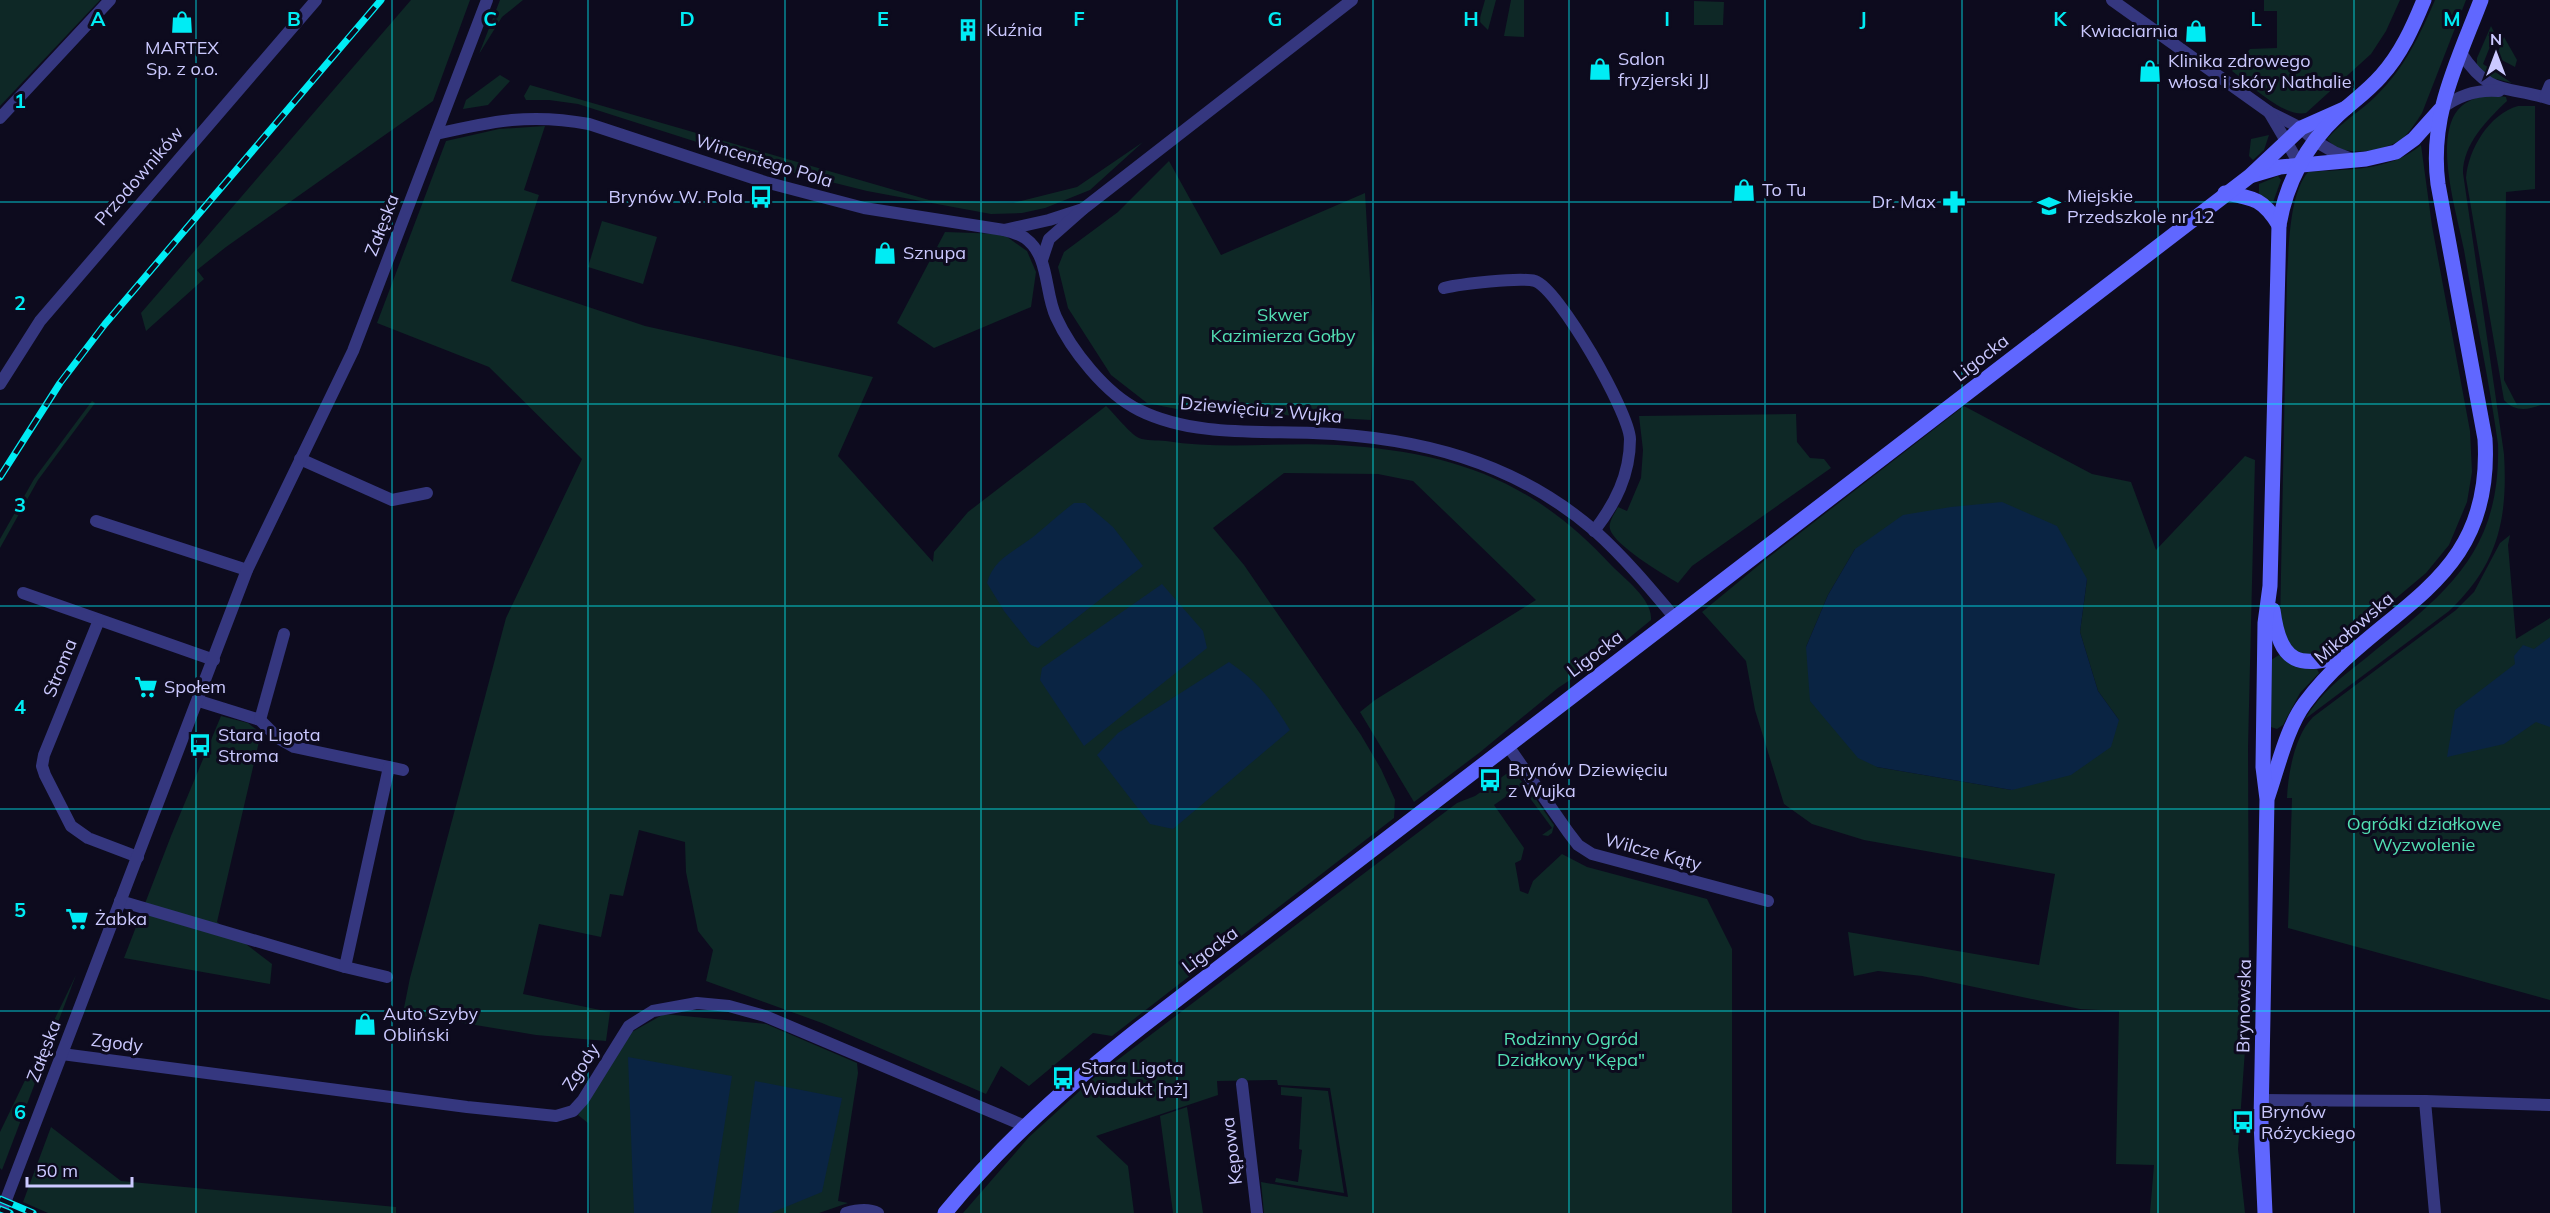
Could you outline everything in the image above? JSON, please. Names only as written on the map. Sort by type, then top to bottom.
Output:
[{"type":"main road","points":[[2267,799],[2263,755],[2265,623],[2270,586],[2279,225],[2288,192],[2300,165],[2315,141],[2346,108],[2380,78],[2391,64],[2409,34],[2424,0]]},
{"type":"main road","name":"Mikołowska","points":[[2267,799],[2296,719],[2304,705],[2350,653],[2422,595],[2451,565],[2468,538],[2484,488],[2487,468],[2485,439],[2437,171],[2435,145],[2442,108],[2481,0]]},
{"type":"main road","points":[[2284,142],[2301,128],[2346,108]]},
{"type":"main road","name":"Mikołowska","points":[[2250,176],[2280,167],[2354,160],[2396,152],[2414,139],[2442,108]]},
{"type":"main road","name":"Ligocka","points":[[945,1213],[1025,1126],[1070,1085],[1140,1028],[2250,176],[2284,142]]},
{"type":"main road","points":[[2225,193],[2259,201],[2268,208],[2279,225]]},
{"type":"main road","points":[[2270,586],[2276,636],[2290,656],[2303,662],[2314,663],[2350,653]]},
{"type":"main road","name":"Brynowska","points":[[2265,1213],[2262,1100],[2267,799]]},
{"type":"street","points":[[0,118],[110,0]]},
{"type":"street","name":"Przodowników","points":[[0,384],[40,321],[316,0]]},
{"type":"street","name":"Załęska","points":[[1,1213],[248,570],[353,351],[487,0]]},
{"type":"street","name":"Wincentego Pola","points":[[1042,260],[1049,239],[1083,209],[1352,0]]},
{"type":"street","points":[[2112,0],[2269,112],[2301,128],[2315,141],[2354,160]]},
{"type":"street","points":[[2461,53],[2476,75],[2486,82],[2516,92]]},
{"type":"street","points":[[2442,108],[2454,98],[2487,90],[2548,98],[2550,85]]},
{"type":"street","points":[[2269,112],[2284,142],[2300,165]]},
{"type":"street","name":"Wincentego Pola","points":[[436,134],[505,120],[530,117],[561,119],[589,124],[760,181],[822,198],[864,208],[1004,230],[1049,220],[1083,209]]},
{"type":"street","name":"Dziewięciu z Wujka","points":[[1004,230],[1025,238],[1042,260],[1051,304],[1060,326],[1101,381],[1123,401],[1167,420],[1197,426],[1383,438],[1447,451],[1502,472],[1537,491],[1594,531],[1675,618]]},
{"type":"street","points":[[1444,288],[1457,285],[1534,281],[1547,288],[1580,335],[1624,415],[1630,436],[1625,476],[1612,508],[1594,531]]},
{"type":"street","points":[[300,459],[392,500],[428,493]]},
{"type":"street","points":[[96,521],[248,570]]},
{"type":"street","points":[[23,593],[214,660]]},
{"type":"street","name":"Stroma","points":[[99,620],[44,755],[42,766],[61,811],[75,830],[88,838],[138,857]]},
{"type":"street","points":[[260,720],[284,634]]},
{"type":"street","points":[[199,701],[260,720],[278,738],[294,747],[403,770]]},
{"type":"street","name":"Wilcze Kąty","points":[[1508,746],[1578,845],[1592,854],[1768,901]]},
{"type":"street","points":[[345,967],[389,766]]},
{"type":"street","points":[[120,901],[345,967],[387,977]]},
{"type":"street","name":"Zgody","points":[[62,1054],[455,1106],[556,1116],[573,1111],[583,1100],[629,1026],[652,1011],[697,1003],[729,1006],[765,1016],[1025,1126]]},
{"type":"street","name":"Kępowa","points":[[1242,1084],[1257,1213]]},
{"type":"street","points":[[2262,1100],[2425,1101],[2550,1105]]},
{"type":"street","points":[[2425,1101],[2435,1213]]},
{"type":"street","points":[[846,1213],[854,1210],[873,1210],[878,1213]]},
{"type":"green space","points":[[0,0],[100,0],[0,106]]},
{"type":"green space","points":[[411,0],[470,0],[433,101],[226,247],[197,270],[204,279],[146,331],[141,313]]},
{"type":"green space","points":[[500,0],[523,0],[502,17],[479,54]]},
{"type":"green space","points":[[1485,0],[1496,0],[1488,30],[1479,21]]},
{"type":"green space","points":[[1511,0],[1524,0],[1524,37],[1504,36]]},
{"type":"green space","points":[[2264,0],[2400,0],[2386,31],[2371,54],[2306,113],[2297,113],[2278,105],[2232,71],[2250,49],[2277,48],[2277,11],[2264,11]]},
{"type":"green space","points":[[2435,0],[2466,0],[2422,113],[2408,133],[2394,144],[2363,151],[2342,149],[2334,145],[2327,139],[2376,96],[2395,75],[2417,39]]},
{"type":"green space","points":[[1694,1],[1724,2],[1723,25],[1694,25]]},
{"type":"green space","points":[[2491,26],[2495,34],[2483,64],[2512,83],[2488,77],[2477,68],[2477,58]]},
{"type":"green space","points":[[2504,37],[2517,60],[2515,67],[2496,57]]},
{"type":"green space","points":[[500,75],[510,81],[488,105],[463,109],[466,100]]},
{"type":"green space","points":[[530,85],[929,200],[1013,203],[1077,187],[1143,142],[1090,190],[1045,208],[1022,213],[991,214],[867,191],[791,172],[578,104],[526,100],[524,96]]},
{"type":"green space","points":[[2488,94],[2506,97],[2507,101],[2484,124],[2472,142],[2464,162],[2463,173],[2504,454],[2504,499],[2496,540],[2479,576],[2466,594],[2449,611],[2305,719],[2333,685],[2443,591],[2462,569],[2478,544],[2490,515],[2496,482],[2498,444],[2450,184],[2447,150],[2448,134],[2458,109],[2471,100]]},
{"type":"green space","points":[[2518,106],[2535,106],[2535,189],[2506,192],[2504,380],[2517,405],[2541,405],[2521,409],[2512,407],[2504,400],[2466,178],[2471,156],[2482,134],[2498,117]]},
{"type":"green space","points":[[545,126],[524,190],[539,195],[511,281],[645,326],[873,377],[838,456],[933,562],[934,552],[968,512],[1106,406],[1131,432],[1145,440],[1208,445],[1316,444],[1380,449],[1454,464],[1488,476],[1521,492],[1552,512],[1582,536],[1637,590],[1648,605],[1651,620],[1612,652],[1558,688],[1479,753],[1414,802],[1360,712],[1375,700],[1536,600],[1413,481],[1378,474],[1284,473],[1213,528],[1244,565],[1361,735],[1381,769],[1395,800],[1394,818],[1112,1036],[1093,1033],[1029,1086],[1001,1066],[986,1094],[822,1023],[706,981],[713,950],[698,931],[686,872],[685,842],[639,830],[623,896],[610,894],[601,937],[539,924],[523,994],[610,1012],[606,1041],[536,1035],[403,1013],[410,978],[506,618],[582,459],[489,367],[377,323],[446,141],[499,129]]},
{"type":"green space","points":[[2269,135],[2264,150],[2253,160],[2249,156],[2251,139]]},
{"type":"green space","points":[[2421,145],[2432,226],[2470,431],[2472,472],[2467,502],[2449,545],[2426,573],[2332,652],[2304,656],[2290,647],[2280,624],[2287,276],[2294,207],[2297,194],[2308,172],[2381,165],[2409,154]]},
{"type":"green space","name":"Skwer Kazimierza Gołby","points":[[1169,161],[1221,255],[1365,193],[1374,348],[1371,420],[1264,414],[1201,414],[1147,403],[1111,375],[1068,308],[1058,267],[1064,252],[1118,212]]},
{"type":"green space","points":[[2278,176],[2281,180],[2272,205],[2259,194],[2259,184]]},
{"type":"green space","points":[[602,221],[657,237],[643,284],[588,267]]},
{"type":"green space","points":[[945,232],[1003,234],[1027,251],[1036,272],[1031,307],[934,348],[897,323]]},
{"type":"green space","points":[[92,401],[95,403],[38,480],[0,548],[0,539],[34,479]]},
{"type":"green space","points":[[1964,406],[2092,474],[2131,482],[2156,550],[2245,456],[2255,460],[2248,747],[2249,993],[2238,1149],[2245,1213],[2150,1213],[2154,1165],[2116,1164],[2119,1011],[2080,1009],[1922,976],[1878,971],[1854,976],[1848,932],[2039,965],[2055,874],[1864,840],[1812,824],[1784,804],[1755,710],[1746,661],[1702,612],[1765,560]],"holes":[[[1855,549],[2087,579],[2080,632],[2098,691],[2119,720],[2012,790],[1877,767],[1806,647],[1828,595]]]},
{"type":"green space","points":[[1796,414],[1797,442],[1810,458],[1824,459],[1831,468],[1692,566],[1678,583],[1640,559],[1613,536],[1610,529],[1612,518],[1618,507],[1627,511],[1641,478],[1643,450],[1639,416]]},
{"type":"green space","name":"Ogródki działkowe Wyzwolenie","points":[[2510,535],[2508,545],[2516,639],[2550,618],[2550,1000],[2288,928],[2292,798],[2287,798],[2291,766],[2301,734],[2313,717],[2456,610],[2474,592],[2500,543]]},
{"type":"green space","points":[[2279,655],[2302,668],[2317,669],[2319,673],[2300,693],[2283,725],[2277,729],[2271,727],[2271,660]]},
{"type":"green space","points":[[221,716],[248,723],[261,733],[217,922],[272,964],[270,984],[124,958]]},
{"type":"green space","name":"Rodzinny Ogród Działkowy \"Kępa\"","points":[[1509,772],[1527,787],[1554,825],[1552,833],[1548,836],[1542,835],[1552,828],[1521,786],[1494,805],[1524,848],[1521,860],[1515,863],[1520,891],[1528,894],[1533,881],[1562,854],[1587,867],[1707,899],[1732,949],[1732,1213],[1264,1213],[1261,1182],[1348,1197],[1330,1088],[1278,1085],[1277,1080],[1217,1081],[1218,1095],[1096,1136],[1128,1166],[1134,1213],[963,1213],[1029,1137],[1095,1077],[1457,803],[1475,796]]},
{"type":"green space","points":[[76,975],[2,1170],[0,1168],[0,1132]]},
{"type":"green space","points":[[664,1014],[766,1024],[857,1063],[858,1073],[838,1201],[848,1203],[819,1213],[590,1213],[588,1123],[578,1115],[630,1033]]},
{"type":"green space","points":[[1281,1087],[1328,1091],[1344,1193],[1275,1182],[1276,1178],[1298,1182],[1302,1150],[1299,1149],[1302,1097],[1281,1095]]},
{"type":"green space","points":[[1187,1107],[1203,1213],[1173,1213],[1160,1116]]},
{"type":"green space","points":[[51,1127],[121,1181],[396,1207],[396,1213],[48,1213],[23,1202]]},
{"type":"water","points":[[2002,502],[2057,526],[2087,579],[2080,632],[2098,691],[2119,720],[2111,747],[2071,775],[2012,790],[1877,767],[1858,758],[1810,701],[1806,647],[1828,595],[1855,549],[1903,515]]},
{"type":"water","points":[[1074,503],[1085,503],[1113,527],[1143,566],[1038,648],[1031,645],[1004,611],[987,583],[999,562]]},
{"type":"water","points":[[1162,584],[1203,631],[1207,648],[1084,746],[1040,680],[1042,668]]},
{"type":"water","points":[[2550,637],[2550,727],[2536,722],[2504,744],[2447,757],[2455,710],[2515,664],[2514,656],[2523,645],[2534,649]]},
{"type":"water","points":[[1229,662],[1263,692],[1290,730],[1173,829],[1150,824],[1097,755],[1118,733]]},
{"type":"water","points":[[628,1057],[732,1076],[711,1213],[634,1213]]},
{"type":"water","points":[[755,1081],[842,1098],[822,1192],[771,1213],[738,1213]]},
{"type":"railway","points":[[0,477],[60,383],[105,324],[381,0]]},
{"type":"railway","points":[[0,1199],[33,1213]]},
{"type":"railway","points":[[0,1209],[10,1213]]},
{"type":"place","name":"MARTEX Sp. z o.o.","points":[[182,22]]},
{"type":"place","name":"Kuźnia","points":[[968,30]]},
{"type":"place","name":"Kwiaciarnia","points":[[2196,31]]},
{"type":"place","name":"Salon fryzjerski JJ","points":[[1600,69]]},
{"type":"place","name":"Klinika zdrowego włosa i skóry Nathalie","points":[[2150,71]]},
{"type":"place","name":"To Tu","points":[[1744,190]]},
{"type":"place","name":"Brynów W. Pola","points":[[761,197]]},
{"type":"place","name":"Dr. Max","points":[[1954,202]]},
{"type":"place","name":"Miejskie Przedszkole nr 12","points":[[2049,206]]},
{"type":"place","name":"Sznupa","points":[[885,253]]},
{"type":"place","name":"Społem","points":[[146,687]]},
{"type":"place","name":"Stara Ligota Stroma","points":[[200,745]]},
{"type":"place","name":"Brynów Dziewięciu z Wujka","points":[[1490,780]]},
{"type":"place","name":"Żabka","points":[[77,919]]},
{"type":"place","name":"Auto Szyby Obliński","points":[[365,1024]]},
{"type":"place","name":"Stara Ligota Wiadukt [nż]","points":[[1063,1078]]},
{"type":"place","name":"Brynów Różyckiego","points":[[2243,1122]]}]
